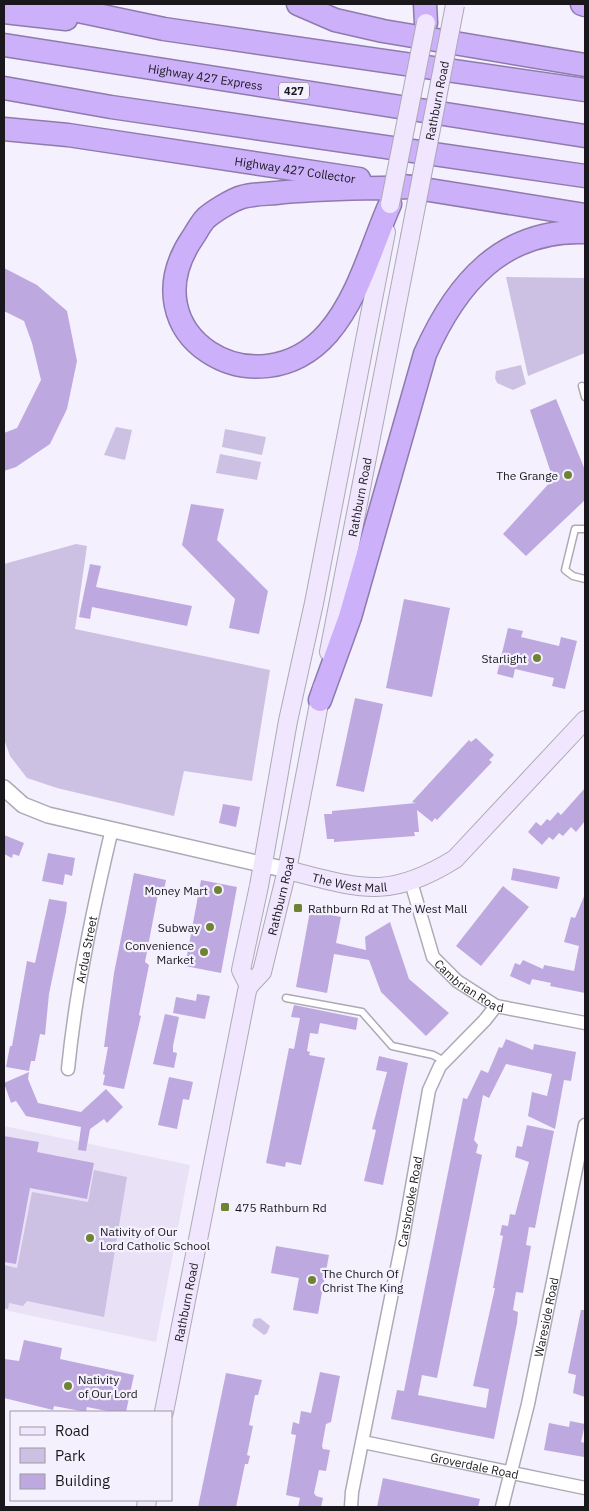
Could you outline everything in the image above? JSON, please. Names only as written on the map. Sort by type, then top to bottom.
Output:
[{"type":"highway","points":[[45,4],[164,29]]},
{"type":"highway","points":[[298,4],[335,20],[382,32],[585,65]]},
{"type":"highway","points":[[4,12],[164,29],[580,91]]},
{"type":"highway","name":"Highway 427 Express","points":[[4,46],[585,136]]},
{"type":"highway","points":[[4,88],[111,107],[585,176]]},
{"type":"highway","points":[[4,124],[68,135]]},
{"type":"highway","name":"Highway 427 Collector","points":[[4,129],[68,135],[585,214]]},
{"type":"highway","points":[[390,204],[382,233],[345,309],[326,335],[308,351],[285,362],[248,367],[213,357],[189,336],[176,307],[176,273],[186,247],[206,218],[241,197],[294,191],[412,187]]},
{"type":"highway","points":[[320,700],[350,617],[425,354],[438,323],[454,298],[474,274],[499,255],[528,241],[551,235],[585,232]]},
{"type":"main road","name":"Rathburn Road","points":[[164,1411],[249,986],[262,972],[287,870],[455,4]]},
{"type":"main road","name":"Rathburn Road","points":[[390,204],[427,10]]},
{"type":"main road","name":"Rathburn Road","points":[[249,986],[241,970],[263,864],[288,721],[323,555],[382,233]]},
{"type":"main road","name":"The West Mall","points":[[287,870],[361,887],[393,887],[411,882],[455,859],[585,720]]},
{"type":"street","name":"The West Mall","points":[[4,788],[18,801],[35,811],[287,870]]},
{"type":"street","name":"Ardua Street","points":[[68,1069],[72,1029],[89,928],[112,829]]},
{"type":"street","name":"Cambrian Road","points":[[411,882],[433,957],[457,981],[496,1006],[585,1023]]},
{"type":"street","name":"Carsbrooke Road","points":[[352,1507],[352,1492],[402,1243],[429,1090],[434,1077],[444,1061],[486,1020],[496,1006]]},
{"type":"street","name":"Wareside Road","points":[[502,1507],[509,1472],[528,1404],[584,1138],[585,1125]]},
{"type":"street","name":"Groverdale Road","points":[[363,1442],[585,1488]]},
{"type":"lane","points":[[582,386],[585,397]]},
{"type":"lane","points":[[585,529],[575,529],[565,570],[573,576],[585,579]]},
{"type":"lane","points":[[286,998],[362,1012],[392,1046],[434,1055],[444,1061]]},
{"type":"shaded area","name":"Nativity of Our Lord Catholic School","points":[[4,1126],[190,1165],[156,1342],[4,1310]]},
{"type":"green space","points":[[506,277],[585,278],[585,353],[528,376]]},
{"type":"green space","points":[[521,365],[526,384],[513,390],[497,383],[495,378],[496,371]]},
{"type":"green space","points":[[116,427],[132,430],[125,460],[104,455]]},
{"type":"green space","points":[[225,429],[266,437],[262,455],[222,447]]},
{"type":"green space","points":[[220,454],[261,462],[257,480],[216,473]]},
{"type":"green space","points":[[76,544],[87,546],[75,629],[270,670],[252,781],[184,771],[174,816],[57,788],[27,778],[10,756],[4,739],[4,564]]},
{"type":"green space","points":[[94,1170],[127,1177],[104,1317],[27,1301],[23,1306],[9,1303],[8,1309],[4,1308],[4,1265],[17,1268],[32,1192],[88,1202]]},
{"type":"green space","points":[[260,1318],[270,1326],[264,1335],[252,1326],[254,1319]]},
{"type":"building","points":[[4,268],[37,285],[67,311],[77,361],[67,409],[50,444],[16,467],[4,471],[4,433],[17,428],[41,380],[32,343],[24,321],[4,311]]},
{"type":"building","name":"The Grange","points":[[556,399],[585,470],[585,500],[526,556],[503,534],[553,479],[530,410]]},
{"type":"building","points":[[191,504],[224,509],[217,540],[268,591],[259,634],[229,628],[235,599],[182,545]]},
{"type":"building","points":[[90,564],[101,566],[96,587],[192,606],[187,626],[92,607],[90,619],[79,617]]},
{"type":"building","points":[[404,599],[450,608],[432,697],[386,688]]},
{"type":"building","name":"Starlight","points":[[508,628],[523,631],[521,637],[559,646],[561,637],[577,641],[565,689],[552,686],[554,678],[515,669],[513,678],[497,674]]},
{"type":"building","points":[[355,698],[383,704],[364,792],[336,786]]},
{"type":"building","points":[[476,738],[494,755],[489,760],[492,762],[437,820],[435,818],[432,822],[417,810],[419,832],[414,832],[415,836],[334,842],[334,839],[327,839],[324,814],[332,814],[332,811],[416,803],[412,802],[469,740],[471,742]]},
{"type":"building","points":[[585,788],[585,821],[576,832],[571,827],[563,836],[559,833],[553,840],[549,837],[542,845],[528,832],[536,822],[541,826],[547,819],[550,821],[558,812],[561,815]]},
{"type":"building","points":[[223,804],[240,807],[236,827],[219,823]]},
{"type":"building","points":[[4,835],[24,843],[19,856],[13,854],[12,858],[4,854]]},
{"type":"building","points":[[48,853],[75,858],[72,876],[65,874],[63,885],[42,881]]},
{"type":"building","points":[[513,868],[560,877],[557,889],[511,880]]},
{"type":"building","points":[[134,873],[166,880],[163,895],[158,894],[145,962],[149,965],[139,1015],[141,1016],[124,1089],[103,1085],[108,1047],[104,1047],[114,973]]},
{"type":"building","points":[[201,880],[237,887],[221,973],[185,966]]},
{"type":"building","points":[[503,886],[529,907],[481,966],[456,946]]},
{"type":"building","points":[[585,894],[585,993],[550,986],[551,983],[532,979],[530,985],[510,976],[515,963],[520,965],[523,960],[543,969],[544,965],[574,971],[579,946],[564,942],[571,917],[575,918]]},
{"type":"building","points":[[49,899],[67,902],[49,994],[45,1035],[40,1034],[35,1061],[31,1061],[29,1071],[6,1067],[10,1046],[12,1046],[27,961],[35,963]]},
{"type":"building","points":[[310,911],[341,917],[336,943],[366,950],[365,937],[390,922],[409,979],[449,1013],[426,1036],[381,992],[369,960],[334,954],[327,993],[296,987]]},
{"type":"building","points":[[197,994],[210,996],[205,1019],[173,1013],[176,997],[196,1001]]},
{"type":"building","points":[[294,1005],[358,1018],[356,1030],[320,1023],[318,1034],[310,1033],[307,1051],[310,1052],[309,1055],[325,1058],[301,1165],[286,1162],[285,1167],[266,1163],[289,1048],[294,1049],[300,1018],[291,1017]]},
{"type":"building","points":[[165,1014],[179,1017],[173,1046],[173,1052],[177,1053],[174,1068],[153,1064]]},
{"type":"building","points":[[506,1039],[533,1050],[534,1044],[576,1052],[571,1081],[564,1080],[555,1129],[528,1116],[532,1092],[547,1096],[552,1074],[506,1064],[489,1098],[483,1095],[474,1140],[478,1145],[476,1153],[482,1155],[437,1378],[422,1375],[418,1395],[486,1408],[489,1389],[473,1386],[495,1288],[493,1288],[503,1236],[500,1235],[502,1225],[508,1226],[510,1214],[515,1215],[529,1162],[515,1157],[517,1146],[522,1147],[527,1125],[554,1131],[535,1228],[529,1227],[526,1245],[531,1246],[523,1293],[516,1292],[513,1310],[518,1312],[517,1323],[494,1439],[391,1419],[397,1390],[404,1391],[463,1098],[467,1099],[481,1070],[488,1073],[499,1047],[502,1048]]},
{"type":"building","points":[[379,1056],[408,1063],[383,1185],[364,1181],[376,1130],[372,1129],[387,1072],[376,1070]]},
{"type":"building","points":[[29,1072],[28,1079],[38,1103],[81,1112],[106,1089],[123,1107],[107,1123],[104,1119],[90,1129],[86,1151],[78,1150],[81,1127],[26,1116],[16,1101],[11,1103],[4,1083]]},
{"type":"building","points":[[169,1077],[193,1082],[189,1100],[183,1099],[177,1129],[158,1125]]},
{"type":"building","points":[[4,1136],[39,1142],[37,1152],[94,1163],[87,1199],[30,1188],[16,1264],[4,1262]]},
{"type":"building","name":"The Church Of Christ The King","points":[[276,1246],[329,1255],[318,1314],[293,1310],[299,1278],[271,1273]]},
{"type":"building","points":[[581,1310],[585,1310],[585,1397],[573,1393],[576,1375],[568,1373]]},
{"type":"building","name":"Nativity of Our Lord","points":[[24,1340],[62,1348],[60,1359],[134,1375],[126,1411],[107,1411],[87,1407],[86,1411],[81,1411],[54,1406],[53,1410],[4,1398],[5,1359],[19,1361]]},
{"type":"building","points":[[320,1372],[340,1376],[331,1422],[326,1424],[322,1446],[323,1449],[330,1450],[326,1471],[319,1470],[314,1493],[316,1496],[323,1498],[321,1507],[298,1507],[300,1498],[286,1495],[296,1435],[291,1434],[293,1422],[299,1424],[301,1411],[311,1413]]},
{"type":"building","points":[[226,1373],[262,1380],[258,1395],[255,1395],[249,1425],[253,1426],[247,1455],[250,1456],[248,1464],[245,1464],[236,1507],[198,1507]]},
{"type":"building","points":[[570,1421],[585,1424],[581,1442],[585,1443],[584,1457],[544,1450],[549,1423],[569,1427]]},
{"type":"building","points":[[383,1478],[480,1499],[478,1507],[377,1507]]},
{"type":"place","name":"The Grange","points":[[568,475]]},
{"type":"place","name":"Starlight","points":[[537,658]]},
{"type":"place","name":"Money Mart","points":[[218,890]]},
{"type":"place","name":"Rathburn Rd at The West Mall","points":[[298,908]]},
{"type":"place","name":"Subway","points":[[210,927]]},
{"type":"place","name":"Convenience Market","points":[[204,952]]},
{"type":"place","name":"475 Rathburn Rd","points":[[225,1207]]},
{"type":"place","name":"Nativity of Our Lord Catholic School","points":[[90,1238]]},
{"type":"place","name":"The Church Of Christ The King","points":[[312,1280]]},
{"type":"place","name":"Nativity of Our Lord","points":[[68,1386]]}]
